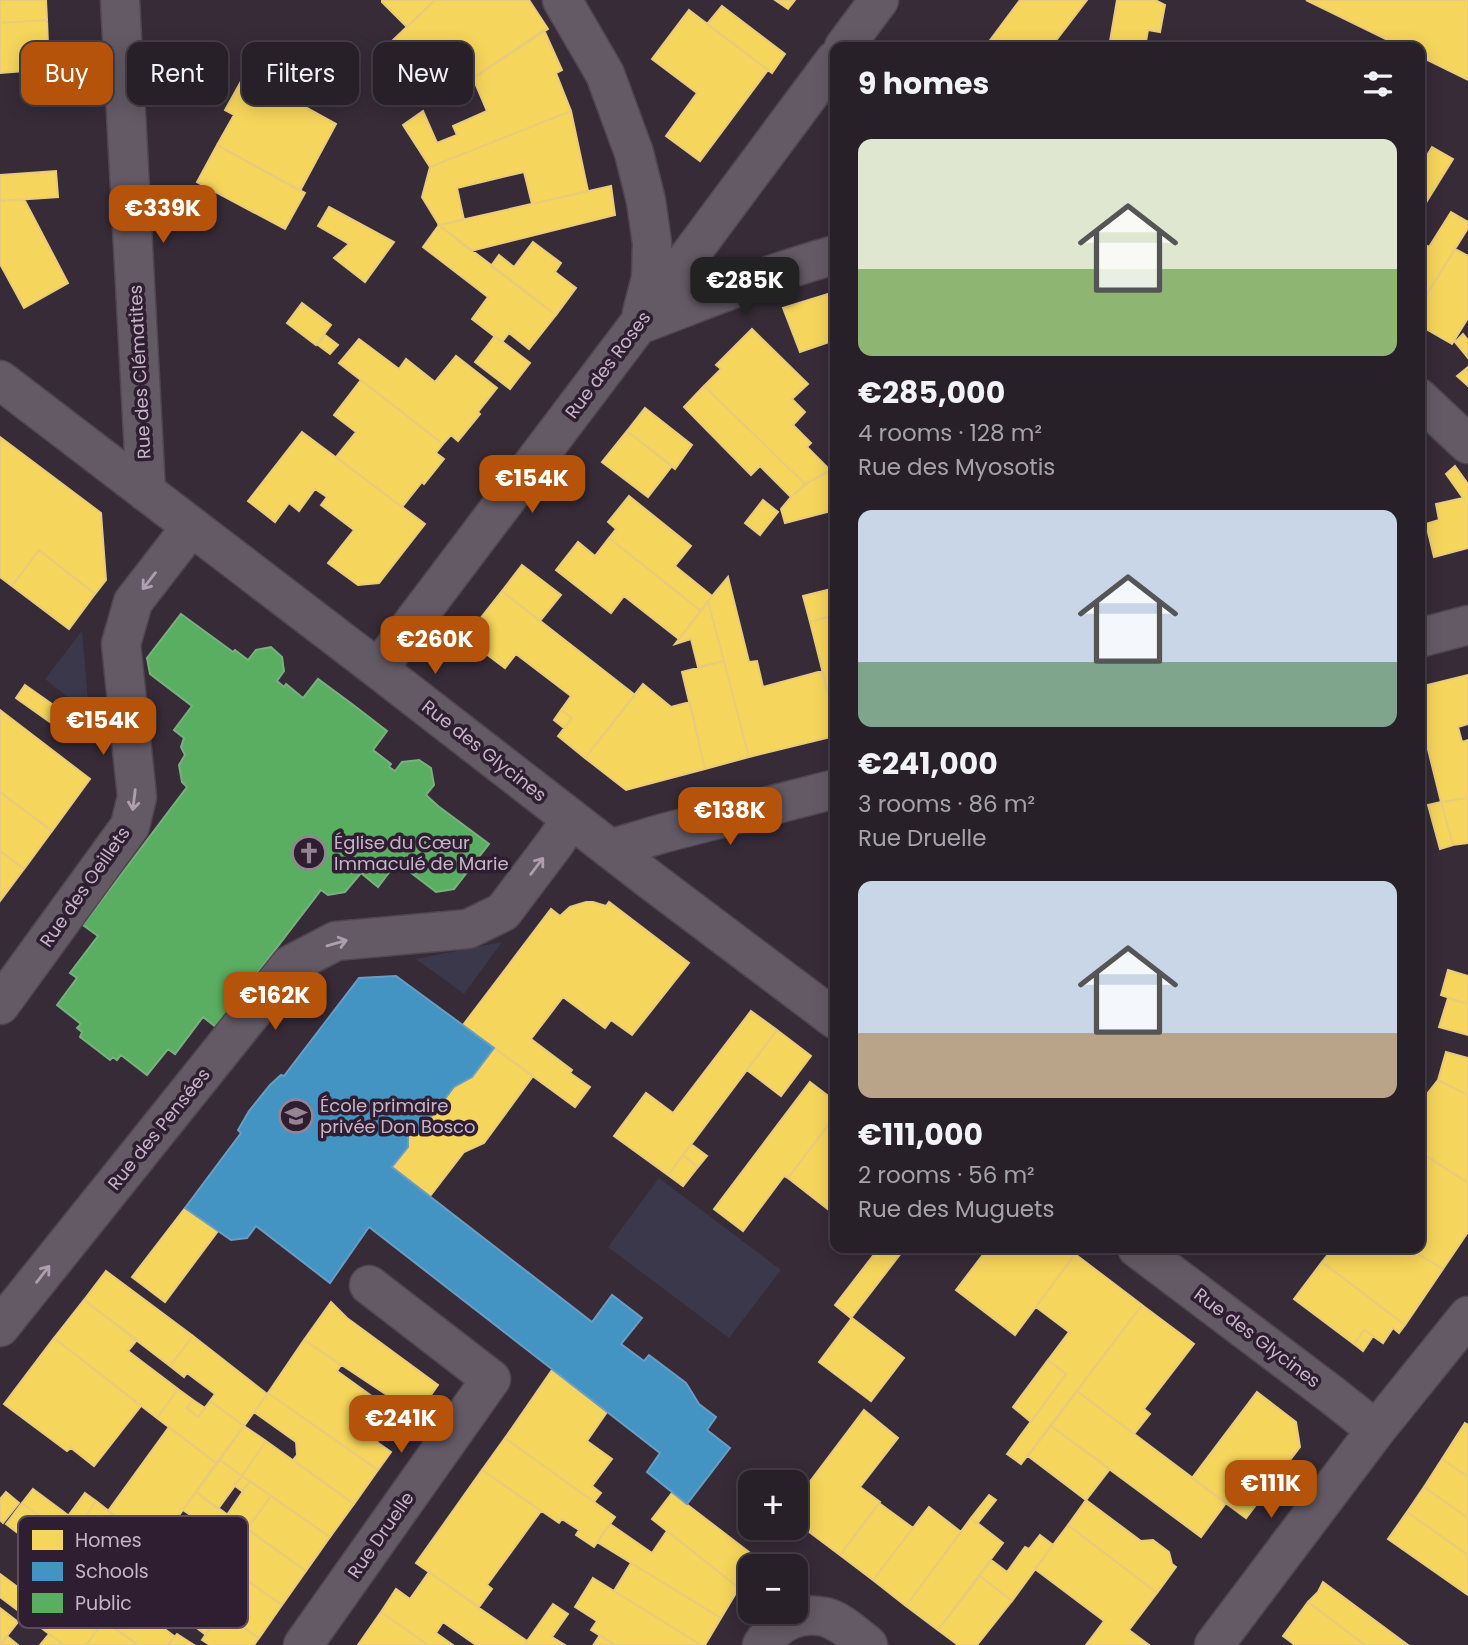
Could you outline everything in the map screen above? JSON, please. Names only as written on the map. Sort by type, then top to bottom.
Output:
[{"type":"street","name":"Rue des Clématites","points":[[120,0],[146,492]]},
{"type":"street","points":[[562,0],[605,74],[634,153],[646,201],[652,243],[651,278],[638,325]]},
{"type":"street","points":[[848,42],[879,0]]},
{"type":"street","name":"Rue des Roses","points":[[378,669],[830,67]]},
{"type":"street","points":[[638,325],[830,257]]},
{"type":"street","name":"Rue des Glycines","points":[[0,380],[830,1015]]},
{"type":"street","points":[[1425,404],[1468,444]]},
{"type":"street","name":"Rue des Oeillets","points":[[0,1005],[130,826],[137,797],[121,644],[133,602],[191,527]]},
{"type":"street","points":[[1425,636],[1468,625]]},
{"type":"street","points":[[610,849],[830,790]]},
{"type":"street","name":"Rue des Pensées","points":[[0,1327],[290,965],[336,941],[468,929],[503,912],[571,819]]},
{"type":"street","name":"Rue des Glycines","points":[[1145,1253],[1376,1430]]},
{"type":"street","name":"Rue Druelle","points":[[303,1645],[491,1380],[369,1285]]},
{"type":"street","points":[[1214,1645],[1376,1430],[1468,1316]]},
{"type":"street","points":[[762,1645],[782,1622],[804,1616],[826,1617],[856,1636]]},
{"type":"shaded area","points":[[82,631],[89,714],[45,679]]},
{"type":"shaded area","points":[[502,942],[464,994],[416,959]]},
{"type":"shaded area","points":[[659,1178],[781,1270],[729,1338],[608,1247]]},
{"type":"building: Homes","points":[[0,0],[46,0],[47,20],[0,23]]},
{"type":"building: Homes","points":[[382,0],[435,0],[407,27]]},
{"type":"building: Homes","points":[[435,0],[529,0],[548,29],[473,78],[473,42],[392,41]]},
{"type":"building: Homes","points":[[775,0],[795,0],[788,9]]},
{"type":"building: Homes","points":[[1020,0],[1087,0],[1055,42],[989,42]]},
{"type":"building: Homes","points":[[1117,0],[1155,0],[1165,5],[1160,32],[1148,30],[1146,42],[1110,42]]},
{"type":"building: Homes","points":[[1306,0],[1468,0],[1468,80],[1425,59],[1425,42],[1392,42]]},
{"type":"building: Homes","points":[[722,6],[785,54],[772,73],[707,24]]},
{"type":"building: Homes","points":[[689,10],[768,70],[700,161],[666,136],[697,93],[652,59]]},
{"type":"building: Homes","points":[[47,20],[48,42],[21,42],[21,71],[0,73],[0,23]]},
{"type":"building: Homes","points":[[544,30],[562,70],[556,73],[571,111],[430,167],[403,125],[423,111],[437,143],[457,135],[453,126],[487,111],[473,78]]},
{"type":"building: Homes","points":[[242,79],[242,105],[301,105],[336,124],[300,191],[217,145],[234,115],[225,110]]},
{"type":"building: Homes","points":[[571,111],[588,191],[532,204],[524,172],[457,188],[464,220],[439,225],[422,197],[430,167]]},
{"type":"building: Homes","points":[[217,145],[305,193],[285,229],[197,182]]},
{"type":"building: Homes","points":[[1432,147],[1453,159],[1425,204],[1425,159]]},
{"type":"building: Homes","points":[[56,171],[58,197],[0,201],[0,175]]},
{"type":"building: Homes","points":[[611,186],[615,215],[471,251],[439,225]]},
{"type":"building: Homes","points":[[24,199],[68,283],[24,308],[0,264],[0,201]]},
{"type":"building: Homes","points":[[329,207],[394,242],[365,282],[334,258],[349,244],[318,226]]},
{"type":"building: Homes","points":[[1451,212],[1468,222],[1468,228],[1425,297],[1425,245],[1429,247]]},
{"type":"building: Homes","points":[[439,225],[556,315],[529,349],[509,333],[502,342],[472,319],[488,297],[423,247]]},
{"type":"building: Homes","points":[[533,242],[561,263],[555,272],[576,288],[556,315],[491,266],[499,255],[514,267]]},
{"type":"building: Homes","points":[[1455,249],[1468,256],[1468,318],[1452,344],[1425,328],[1425,297]]},
{"type":"building: Homes","points":[[828,294],[830,342],[800,352],[783,308]]},
{"type":"building: Homes","points":[[302,303],[331,325],[316,345],[287,323]]},
{"type":"building: Homes","points":[[752,329],[808,384],[792,399],[805,412],[793,425],[811,443],[807,447],[830,470],[805,484],[704,386],[721,369],[716,365]]},
{"type":"building: Homes","points":[[1463,334],[1468,340],[1468,358],[1455,342]]},
{"type":"building: Homes","points":[[325,335],[338,345],[330,354],[318,345]]},
{"type":"building: Homes","points":[[495,336],[530,363],[510,389],[475,362]]},
{"type":"building: Homes","points":[[359,339],[399,369],[406,359],[435,382],[456,356],[497,388],[458,441],[451,435],[443,444],[339,363]]},
{"type":"building: Homes","points":[[1468,367],[1468,386],[1457,376]]},
{"type":"building: Homes","points":[[361,380],[443,444],[436,453],[444,459],[402,507],[336,457],[356,432],[334,415]]},
{"type":"building: Homes","points":[[704,386],[805,484],[791,497],[760,466],[751,475],[684,407]]},
{"type":"building: Homes","points":[[645,408],[692,445],[675,469],[627,431]]},
{"type":"building: Homes","points":[[627,431],[672,466],[648,497],[602,462]]},
{"type":"building: Homes","points":[[302,432],[425,524],[379,583],[358,585],[328,563],[354,530],[321,505],[327,497],[315,489],[299,511],[289,503],[275,522],[248,501]]},
{"type":"building: Homes","points":[[0,437],[101,513],[106,580],[95,594],[39,550],[12,586],[0,577]]},
{"type":"building: Homes","points":[[1455,466],[1468,484],[1468,548],[1434,557],[1426,524],[1439,520],[1436,504],[1463,498],[1446,474]]},
{"type":"building: Homes","points":[[830,471],[830,511],[785,523],[781,509],[809,482]]},
{"type":"building: Homes","points":[[629,496],[691,546],[675,566],[712,596],[701,611],[609,538],[616,529],[608,522]]},
{"type":"building: Homes","points":[[763,500],[778,512],[760,535],[745,523]]},
{"type":"building: Homes","points":[[609,538],[701,611],[679,639],[624,596],[611,613],[556,570],[578,542],[595,556]]},
{"type":"building: Homes","points":[[39,550],[95,594],[69,629],[12,586]]},
{"type":"building: Homes","points":[[522,565],[561,595],[540,621],[502,591]]},
{"type":"building: Homes","points":[[728,577],[749,662],[757,661],[763,687],[822,671],[830,702],[830,737],[749,757],[708,601]]},
{"type":"building: Homes","points":[[830,589],[830,616],[810,622],[803,596]]},
{"type":"building: Homes","points":[[502,591],[635,695],[585,758],[558,736],[572,718],[561,710],[571,696],[516,654],[505,668],[465,638]]},
{"type":"building: Homes","points":[[708,601],[724,661],[698,667],[691,639],[675,644]]},
{"type":"building: Homes","points":[[830,616],[830,701],[810,622]]},
{"type":"building: Homes","points":[[724,661],[749,757],[705,769],[682,672]]},
{"type":"building: Homes","points":[[1468,675],[1468,724],[1458,727],[1462,742],[1468,740],[1468,798],[1441,802],[1425,737],[1425,686]]},
{"type":"building: Homes","points":[[643,684],[671,707],[690,702],[705,769],[626,790],[585,758]]},
{"type":"building: Homes","points":[[25,685],[59,709],[50,722],[16,698]]},
{"type":"building: Homes","points":[[0,710],[90,779],[52,831],[0,792]]},
{"type":"building: Homes","points":[[561,710],[572,718],[564,728],[554,720]]},
{"type":"building: Homes","points":[[0,792],[52,831],[24,869],[0,851]]},
{"type":"building: Homes","points":[[1468,798],[1468,843],[1453,845],[1441,802]]},
{"type":"building: Homes","points":[[1441,802],[1453,845],[1440,849],[1428,805]]},
{"type":"building: Homes","points":[[0,851],[24,869],[0,901]]},
{"type":"building: Homes","points":[[586,902],[606,906],[609,902],[689,963],[632,1035],[611,1020],[605,1028],[563,997],[531,1039],[590,1087],[575,1107],[463,1025],[551,909],[560,916],[570,907]]},
{"type":"building: Homes","points":[[1448,970],[1468,976],[1468,1004],[1441,995]]},
{"type":"building: Homes","points":[[1448,998],[1468,1004],[1468,1035],[1439,1027]]},
{"type":"building: Homes","points":[[751,1011],[777,1030],[668,1175],[614,1136],[646,1093],[673,1113]]},
{"type":"building: Homes","points":[[777,1030],[811,1056],[781,1096],[747,1070]]},
{"type":"building: Homes","points":[[494,1048],[533,1076],[484,1143],[464,1152],[430,1196],[392,1167],[408,1147],[408,1134],[417,1135],[454,1087],[472,1077]]},
{"type":"building: Homes","points":[[1446,1052],[1468,1058],[1468,1095],[1438,1080]]},
{"type":"building: Homes","points":[[1438,1080],[1468,1095],[1468,1183],[1425,1155],[1425,1096]]},
{"type":"building: Homes","points":[[810,1082],[830,1097],[830,1123],[788,1178],[784,1176],[743,1231],[714,1209]]},
{"type":"building: Homes","points":[[830,1123],[829,1210],[788,1178]]},
{"type":"building: Homes","points":[[691,1144],[707,1156],[698,1167],[683,1155]]},
{"type":"building: Homes","points":[[683,1155],[698,1167],[683,1186],[668,1175]]},
{"type":"building: Homes","points":[[1425,1155],[1468,1183],[1468,1232],[1443,1269],[1416,1253],[1425,1253]]},
{"type":"building: Homes","points":[[185,1208],[218,1231],[165,1302],[132,1277]]},
{"type":"building: Homes","points":[[875,1253],[901,1253],[851,1318],[835,1305]]},
{"type":"building: Homes","points":[[984,1253],[1075,1254],[1015,1335],[956,1290]]},
{"type":"building: Homes","points":[[1329,1253],[1416,1253],[1443,1269],[1405,1325],[1322,1262]]},
{"type":"building: Homes","points":[[1075,1254],[1142,1305],[1021,1464],[1007,1454],[1066,1374],[1048,1360],[1069,1332],[1036,1307]]},
{"type":"building: Homes","points":[[1322,1262],[1405,1325],[1399,1333],[1393,1328],[1383,1343],[1364,1330],[1354,1344],[1294,1299]]},
{"type":"building: Homes","points":[[106,1271],[193,1336],[170,1366],[84,1300]]},
{"type":"building: Homes","points":[[84,1300],[137,1340],[128,1351],[178,1389],[157,1418],[54,1338]]},
{"type":"building: Homes","points":[[331,1302],[347,1318],[438,1385],[417,1415],[304,1340]]},
{"type":"building: Homes","points":[[1142,1305],[1194,1344],[1144,1409],[1150,1414],[1134,1434],[1077,1391]]},
{"type":"building: Homes","points":[[852,1318],[904,1358],[871,1401],[819,1362]]},
{"type":"building: Homes","points":[[1364,1330],[1373,1336],[1363,1351],[1354,1344]]},
{"type":"building: Homes","points":[[193,1336],[267,1394],[244,1426],[210,1401],[215,1394],[187,1373],[184,1377],[170,1366]]},
{"type":"building: Homes","points":[[54,1338],[141,1406],[94,1466],[71,1448],[67,1451],[4,1404]]},
{"type":"building: Homes","points":[[304,1340],[341,1365],[337,1371],[398,1415],[377,1442],[391,1452],[378,1470],[268,1393]]},
{"type":"building: Homes","points":[[1048,1360],[1066,1374],[1031,1422],[1013,1407]]},
{"type":"building: Homes","points":[[552,1370],[607,1412],[587,1441],[612,1459],[592,1486],[601,1493],[594,1502],[505,1438]]},
{"type":"building: Homes","points":[[178,1389],[193,1400],[187,1408],[198,1417],[210,1401],[244,1426],[216,1463],[157,1418]]},
{"type":"building: Homes","points":[[1077,1391],[1226,1503],[1201,1537],[1051,1426]]},
{"type":"building: Homes","points":[[1257,1392],[1296,1422],[1300,1447],[1246,1518],[1192,1478]]},
{"type":"building: Homes","points":[[268,1393],[378,1470],[354,1504],[293,1460],[297,1455],[296,1442],[254,1412]]},
{"type":"building: Homes","points":[[193,1400],[205,1408],[198,1417],[187,1408]]},
{"type":"building: Homes","points":[[864,1410],[898,1438],[860,1487],[880,1502],[840,1555],[808,1531],[808,1484]]},
{"type":"building: Homes","points":[[1465,1423],[1468,1425],[1468,1477],[1442,1459]]},
{"type":"building: Homes","points":[[244,1426],[266,1441],[242,1476],[220,1460]]},
{"type":"building: Homes","points":[[1051,1426],[1110,1469],[1086,1500],[1028,1456]]},
{"type":"building: Homes","points":[[169,1427],[216,1463],[179,1516],[114,1516],[108,1511]]},
{"type":"building: Homes","points":[[505,1438],[615,1517],[594,1547],[576,1535],[579,1530],[562,1519],[559,1523],[482,1470]]},
{"type":"building: Homes","points":[[266,1441],[354,1504],[330,1537],[242,1476]]},
{"type":"building: Homes","points":[[1442,1459],[1468,1477],[1468,1518],[1424,1487]]},
{"type":"building: Homes","points":[[220,1460],[242,1476],[218,1509],[196,1492]]},
{"type":"building: Homes","points":[[482,1470],[541,1511],[487,1585],[492,1589],[479,1607],[416,1563]]},
{"type":"building: Homes","points":[[242,1476],[250,1481],[242,1491],[234,1485]]},
{"type":"building: Homes","points":[[250,1481],[271,1496],[248,1528],[248,1516],[227,1515]]},
{"type":"building: Homes","points":[[1424,1487],[1468,1518],[1468,1555],[1407,1512]]},
{"type":"building: Homes","points":[[33,1489],[69,1516],[39,1516],[22,1503]]},
{"type":"building: Homes","points":[[6,1492],[19,1503],[3,1523],[0,1520],[0,1499]]},
{"type":"building: Homes","points":[[196,1492],[229,1516],[192,1516],[183,1510]]},
{"type":"building: Homes","points":[[85,1493],[96,1501],[86,1516],[68,1516]]},
{"type":"building: Homes","points":[[672,1493],[751,1554],[738,1554],[738,1587],[652,1519]]},
{"type":"building: Homes","points":[[989,1495],[996,1500],[977,1524],[971,1518]]},
{"type":"building: Homes","points":[[271,1496],[330,1537],[306,1571],[248,1528]]},
{"type":"building: Homes","points":[[1086,1500],[1141,1541],[1153,1540],[1169,1552],[1172,1564],[1176,1567],[1157,1593],[1068,1525]]},
{"type":"building: Homes","points":[[96,1501],[115,1516],[86,1516]]},
{"type":"building: Homes","points":[[22,1503],[39,1516],[18,1516],[18,1533],[6,1524]]},
{"type":"building: Homes","points":[[879,1503],[913,1528],[873,1580],[840,1555]]},
{"type":"building: Homes","points":[[929,1507],[961,1532],[906,1606],[873,1580]]},
{"type":"building: Homes","points":[[1407,1512],[1468,1555],[1468,1595],[1388,1539]]},
{"type":"building: Homes","points":[[971,1518],[1003,1543],[938,1630],[906,1606]]},
{"type":"building: Homes","points":[[610,1524],[652,1553],[667,1531],[738,1590],[721,1618],[597,1542]]},
{"type":"building: Homes","points":[[1068,1525],[1157,1593],[1129,1630],[1149,1645],[1086,1645],[1104,1621],[1035,1569]]},
{"type":"building: Homes","points":[[248,1529],[306,1571],[282,1605],[248,1581]]},
{"type":"building: Homes","points":[[1040,1535],[1053,1545],[1012,1601],[980,1576],[991,1560],[1007,1572],[1025,1547],[1029,1549]]},
{"type":"building: Homes","points":[[631,1563],[721,1618],[705,1645],[614,1591]]},
{"type":"building: Homes","points":[[429,1572],[527,1641],[524,1645],[476,1645],[443,1622],[436,1633],[453,1645],[428,1645],[381,1612],[396,1589],[410,1599]]},
{"type":"building: Homes","points":[[0,1574],[18,1587],[18,1610],[0,1597]]},
{"type":"building: Homes","points":[[980,1576],[1012,1601],[977,1645],[958,1645],[938,1630]]},
{"type":"building: Homes","points":[[593,1578],[701,1645],[615,1645],[591,1630],[597,1621],[575,1607]]},
{"type":"building: Homes","points":[[248,1581],[282,1605],[259,1638],[244,1628],[248,1628]]},
{"type":"building: Homes","points":[[1323,1582],[1408,1645],[1365,1645],[1308,1602]]},
{"type":"building: Homes","points":[[1308,1602],[1365,1645],[1295,1645],[1283,1636]]},
{"type":"building: Homes","points":[[553,1604],[568,1614],[552,1637],[565,1645],[525,1644]]},
{"type":"building: Homes","points":[[0,1608],[18,1622],[0,1645]]},
{"type":"building: Homes","points":[[381,1612],[428,1645],[358,1645]]},
{"type":"building: Homes","points":[[41,1628],[99,1628],[86,1645],[64,1645]]},
{"type":"building: Homes","points":[[99,1628],[114,1628],[138,1645],[86,1645]]},
{"type":"building: Homes","points":[[114,1628],[163,1628],[174,1636],[168,1645],[138,1645]]},
{"type":"building: Homes","points":[[197,1628],[211,1628],[206,1635]]},
{"type":"building: Homes","points":[[210,1628],[244,1628],[259,1638],[254,1645],[210,1645],[202,1640]]},
{"type":"building: Homes","points":[[49,1634],[64,1645],[40,1645]]},
{"type":"building: Homes","points":[[177,1634],[194,1645],[168,1645]]},
{"type":"building: Homes","points":[[600,1635],[615,1645],[594,1644]]},
{"type":"building: Homes","points":[[7,1636],[18,1645],[0,1645]]},
{"type":"building: Schools","points":[[396,976],[494,1048],[472,1077],[454,1087],[417,1135],[408,1134],[408,1147],[392,1167],[592,1322],[612,1295],[642,1318],[621,1344],[644,1361],[649,1355],[686,1383],[699,1404],[716,1417],[707,1430],[730,1448],[687,1504],[647,1472],[660,1453],[369,1227],[330,1283],[256,1226],[247,1238],[231,1240],[185,1208],[241,1133],[238,1130],[249,1111],[270,1085],[281,1075],[284,1076],[359,978]]},
{"type":"building: Public","name":"Église du Cœur Immaculé de Marie","points":[[181,614],[248,660],[256,650],[271,647],[282,657],[284,671],[277,681],[284,687],[286,684],[303,698],[318,679],[352,704],[387,731],[373,750],[391,764],[389,767],[395,771],[402,762],[419,760],[431,768],[434,785],[426,795],[489,844],[454,889],[436,892],[397,862],[378,887],[361,873],[345,892],[328,895],[321,890],[216,1027],[203,1017],[175,1054],[168,1049],[147,1075],[121,1055],[117,1060],[113,1057],[110,1060],[80,1037],[82,1032],[77,1028],[81,1024],[57,1005],[77,978],[70,973],[98,936],[83,925],[187,787],[182,782],[179,765],[185,755],[181,747],[184,738],[174,730],[192,706],[150,674],[147,658]]},
{"type":"place","name":"Église du Cœur Immaculé de Marie","points":[[309,853]]},
{"type":"place","name":"École primaire privée Don Bosco","points":[[296,1116]]}]
